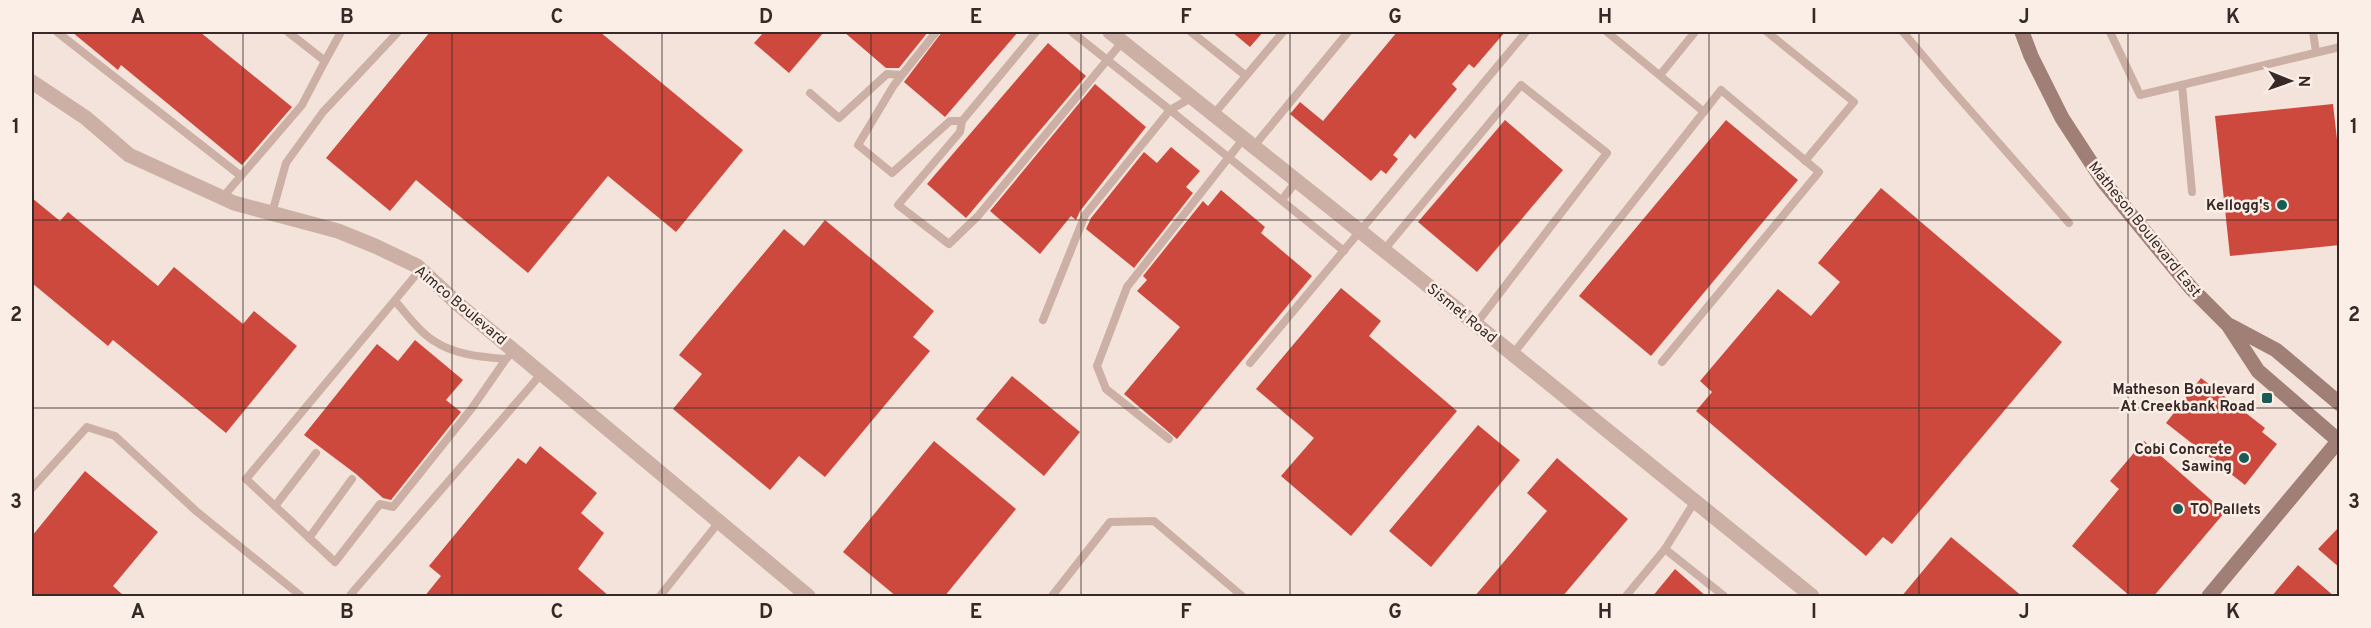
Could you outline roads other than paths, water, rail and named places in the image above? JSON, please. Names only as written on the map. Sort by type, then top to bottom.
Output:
[{"type":"street","name":"Sismet Road","points":[[1110,32],[1476,324],[1812,597]]},
{"type":"street","name":"Matheson Boulevard East","points":[[2022,32],[2031,56],[2062,118],[2103,181],[2191,288],[2228,325],[2258,371],[2339,441]]},
{"type":"street","name":"Aimco Boulevard","points":[[32,81],[86,118],[129,155],[222,198],[338,231],[375,246],[420,270],[511,355],[542,373],[808,597]]},
{"type":"street","name":"Matheson Boulevard East","points":[[2228,325],[2276,350],[2340,404]]},
{"type":"street","points":[[2209,597],[2339,441]]},
{"type":"lane","points":[[57,32],[241,176]]},
{"type":"lane","points":[[288,32],[325,61]]},
{"type":"lane","points":[[222,198],[302,105],[341,32]]},
{"type":"lane","points":[[272,213],[285,163],[323,112],[398,32]]},
{"type":"lane","points":[[936,32],[902,75],[858,145],[892,173],[950,121],[962,121]]},
{"type":"lane","points":[[1036,32],[962,121],[960,132],[898,205],[949,244],[978,216],[1123,42]]},
{"type":"lane","points":[[1072,32],[1344,250]]},
{"type":"lane","points":[[1191,32],[1245,75]]},
{"type":"lane","points":[[1214,114],[1283,32]]},
{"type":"lane","points":[[1169,439],[1106,389],[1097,366],[1127,286],[1228,158],[1249,142],[1348,32]]},
{"type":"lane","points":[[1250,363],[1526,32]]},
{"type":"lane","points":[[1607,32],[1704,112]]},
{"type":"lane","points":[[1660,75],[1695,32]]},
{"type":"lane","points":[[1767,32],[1854,102],[1805,161]]},
{"type":"lane","points":[[1904,32],[2069,223]]},
{"type":"lane","points":[[2110,32],[2140,95],[2340,47]]},
{"type":"lane","points":[[2313,32],[2316,52]]},
{"type":"lane","points":[[810,93],[839,118],[887,74],[902,75]]},
{"type":"lane","points":[[1384,250],[1521,85],[1607,153],[1476,324]]},
{"type":"lane","points":[[2182,85],[2192,192]]},
{"type":"lane","points":[[1513,354],[1721,90],[1819,172],[1662,362]]},
{"type":"lane","points":[[1043,320],[1085,215],[1170,110],[1193,98]]},
{"type":"lane","points":[[1282,200],[1297,180]]},
{"type":"lane","points":[[420,270],[246,479],[335,562],[380,504],[393,507],[511,355]]},
{"type":"lane","points":[[395,301],[433,341],[453,351],[511,355]]},
{"type":"lane","points":[[354,597],[351,594],[542,373]]},
{"type":"lane","points":[[32,488],[87,427],[115,435],[196,511],[301,597]]},
{"type":"lane","points":[[275,506],[316,453]]},
{"type":"lane","points":[[309,538],[352,479]]},
{"type":"lane","points":[[1626,597],[1665,549],[1695,501]]},
{"type":"lane","points":[[660,597],[719,522]]},
{"type":"lane","points":[[1053,597],[1110,522],[1154,522],[1242,597]]},
{"type":"lane","points":[[1665,549],[1724,597]]},
{"type":"place","name":"Kellogg's","points":[[2282,205]]},
{"type":"place","name":"Matheson Boulevard At Creekbank Road","points":[[2267,398]]},
{"type":"place","name":"Cobi Concrete Sawing","points":[[2244,458]]},
{"type":"place","name":"TO Pallets","points":[[2178,509]]}]
